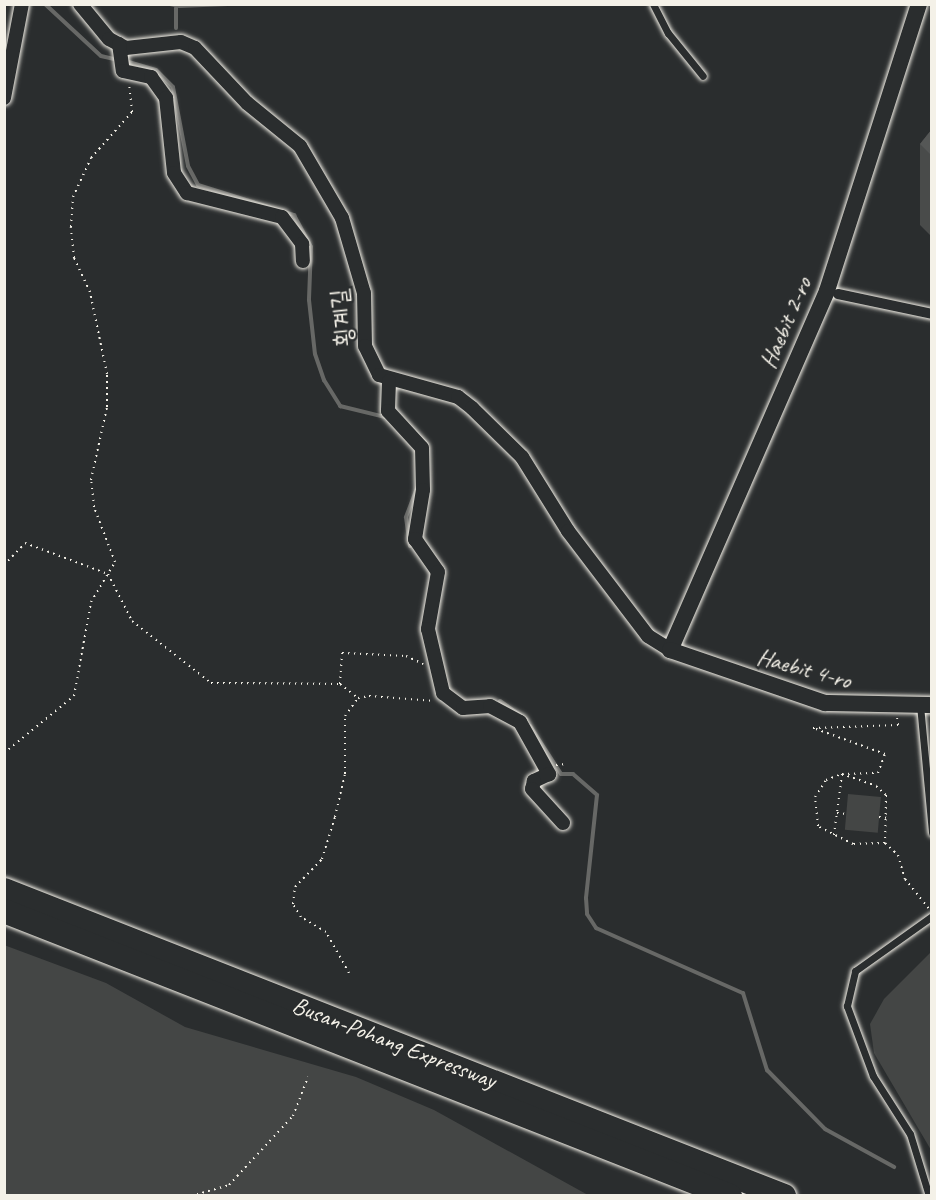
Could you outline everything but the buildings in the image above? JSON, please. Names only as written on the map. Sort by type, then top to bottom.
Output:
[{"type":"highway","points":[[4,882],[59,922]]},
{"type":"highway","name":"Busan-Pohang Expressway","points":[[4,890],[59,922],[730,1196]]},
{"type":"highway","name":"Busan-Pohang Expressway","points":[[4,911],[59,922],[784,1196]]},
{"type":"highway","points":[[4,916],[59,922]]},
{"type":"street","points":[[4,98],[22,4]]},
{"type":"street","points":[[80,4],[86,16],[119,48],[123,69],[151,77],[166,98],[174,173],[187,193],[282,217],[302,244],[303,261]]},
{"type":"street","name":"Haebit 2-ro","points":[[670,650],[827,291],[919,4]]},
{"type":"street","name":"횡계길","points":[[119,48],[181,42],[195,48],[247,103],[300,146],[342,218],[364,293],[369,359],[390,381]]},
{"type":"street","points":[[838,294],[932,314]]},
{"type":"street","points":[[563,823],[532,789],[534,781],[549,774],[520,722],[490,706],[463,708],[446,697],[428,629],[438,572],[416,547],[414,532],[423,474],[422,448],[394,418],[390,381],[458,397],[472,408],[522,457],[568,531],[648,636],[670,650]]},
{"type":"street","name":"Haebit 4-ro","points":[[670,650],[825,703],[897,707],[926,705]]},
{"type":"lane","points":[[653,4],[668,33],[703,76]]},
{"type":"lane","points":[[926,705],[932,832]]},
{"type":"lane","points":[[929,1196],[910,1134],[873,1076],[847,1005],[855,971],[932,913]]},
{"type":"path","points":[[4,753],[74,696],[91,603],[109,576],[115,562],[94,507],[91,480],[107,407],[106,374],[90,292],[74,258],[71,227],[74,197],[91,158],[132,112],[135,98],[123,69]]},
{"type":"path","points":[[4,565],[25,543],[109,576],[132,621],[196,677],[225,686],[340,684],[358,698],[393,697],[415,703],[446,697]]},
{"type":"path","points":[[340,684],[342,653],[436,662]]},
{"type":"path","points":[[349,973],[326,932],[301,917],[293,904],[295,887],[322,859],[345,774],[345,716],[358,698]]},
{"type":"path","points":[[885,843],[853,844],[818,826],[815,797],[826,780],[842,774],[878,773],[885,754],[813,728],[898,725],[897,707]]},
{"type":"path","points":[[557,764],[565,764]]},
{"type":"path","points":[[834,835],[842,774]]},
{"type":"path","points":[[842,774],[876,786],[886,795],[888,818],[885,843],[932,913]]},
{"type":"path","points":[[837,813],[846,814]]},
{"type":"path","points":[[879,817],[888,818]]},
{"type":"path","points":[[191,1196],[229,1185],[293,1116],[308,1077]]},
{"type":"shaded area","points":[[165,4],[252,5],[179,8]]},
{"type":"shaded area","points":[[848,794],[881,797],[878,833],[845,830]]},
{"type":"shaded area","points":[[4,945],[106,983],[185,1027],[356,1077],[434,1110],[588,1195],[5,1195]]},
{"type":"shaded area","points":[[931,952],[931,1150],[874,1053],[870,1024],[884,999]]},
{"type":"waterway","points":[[45,4],[101,56],[118,60]]},
{"type":"waterway","points":[[176,8],[176,28]]},
{"type":"waterway","points":[[125,61],[156,70],[173,87],[188,166],[198,185],[294,215],[311,247],[309,300],[315,354],[324,380],[340,406],[389,418]]},
{"type":"waterway","points":[[407,424],[427,444]]},
{"type":"waterway","points":[[410,546],[406,517],[418,485]]},
{"type":"waterway","points":[[500,701],[526,719]]},
{"type":"waterway","points":[[530,726],[561,774],[573,774],[597,795],[586,898],[587,914],[596,928],[743,993],[767,1070],[825,1129],[894,1167]]}]
